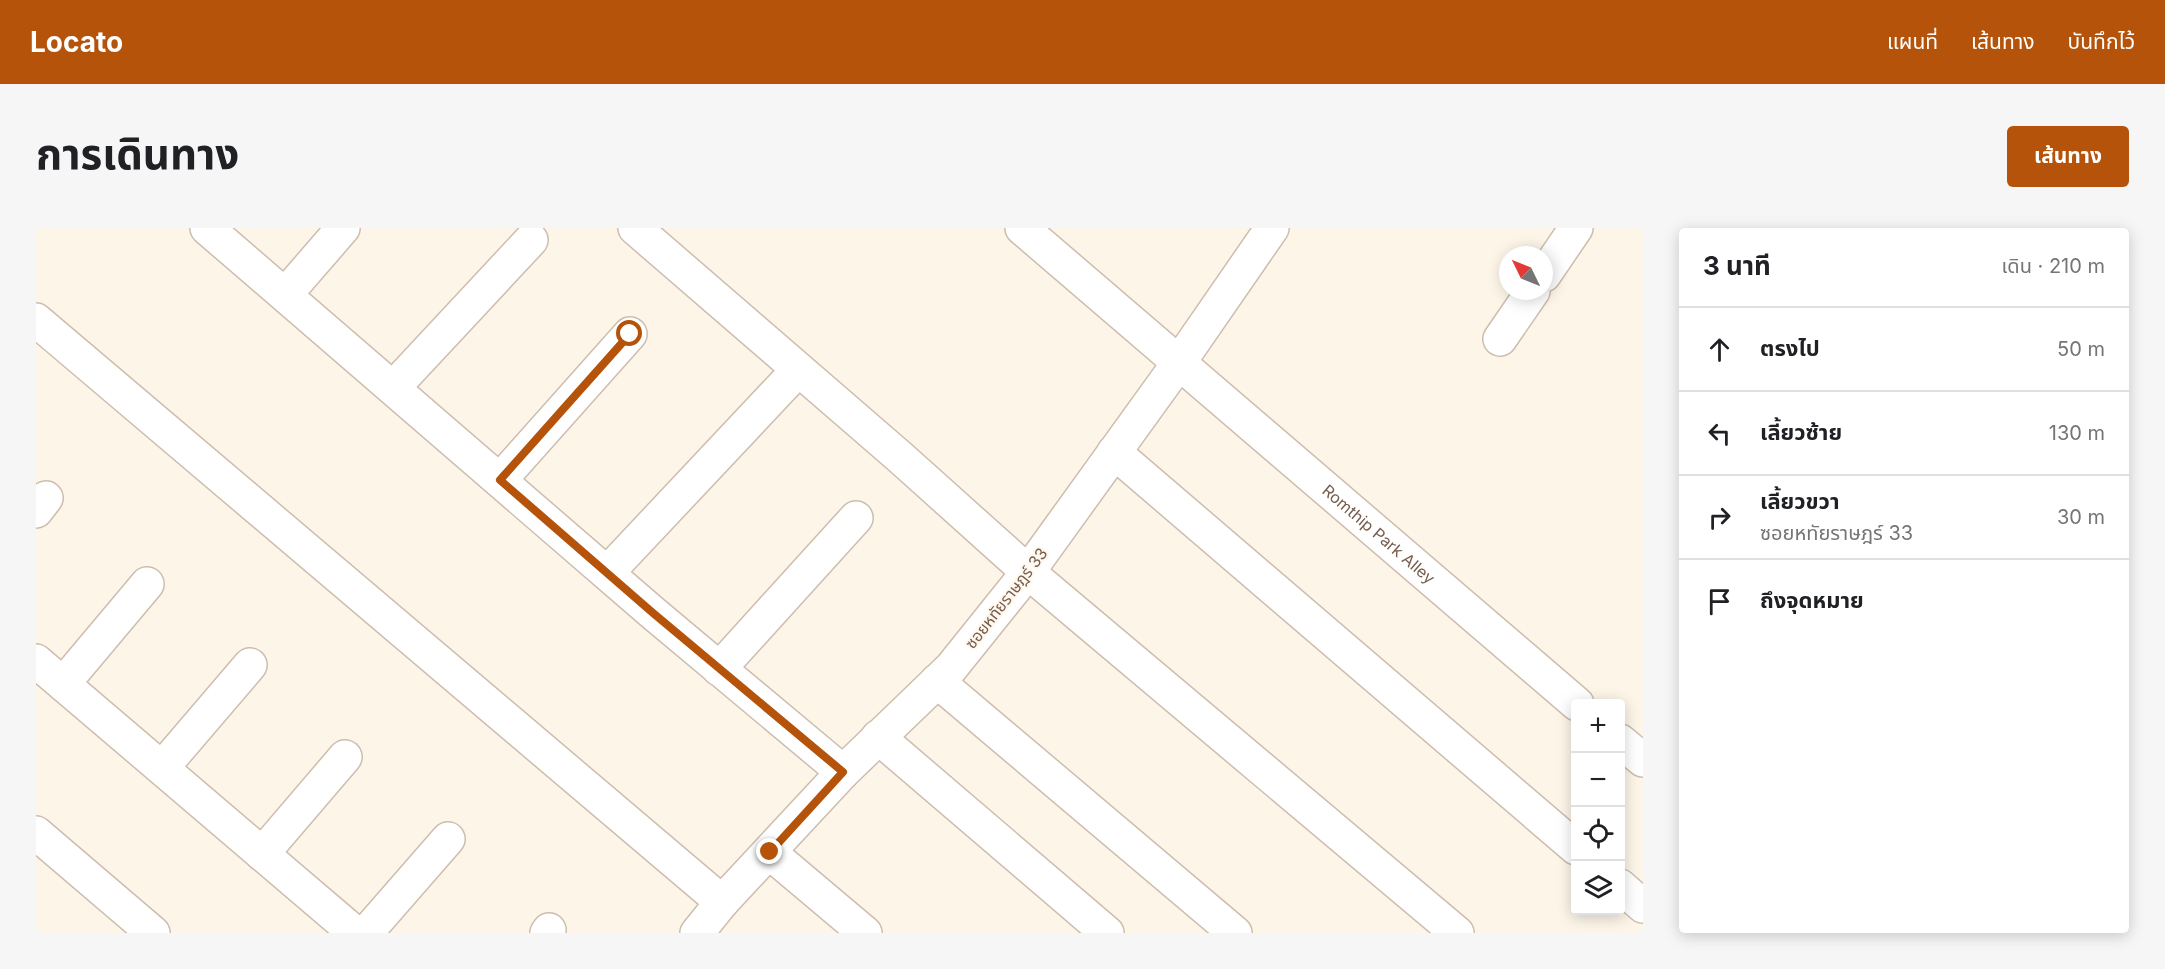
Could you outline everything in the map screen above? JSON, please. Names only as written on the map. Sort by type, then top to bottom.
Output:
[{"type":"street","points":[[207,228],[719,669],[843,772]]},
{"type":"street","points":[[285,295],[343,228]]},
{"type":"street","points":[[635,228],[901,458],[1028,572],[1457,933]]},
{"type":"street","name":"Romthip Park Alley","points":[[1022,228],[1571,699]]},
{"type":"street","name":"ซอยหทัยราษฎร์ 33","points":[[710,923],[770,852],[843,772],[951,668],[1028,572],[1178,364],[1272,228]]},
{"type":"street","points":[[1553,262],[1576,228]]},
{"type":"street","points":[[393,388],[531,240]]},
{"type":"street","points":[[1500,339],[1527,300]]},
{"type":"street","points":[[36,320],[710,923]]},
{"type":"street","points":[[500,480],[630,334]]},
{"type":"street","points":[[607,573],[798,370]]},
{"type":"street","points":[[1114,452],[1571,845]]},
{"type":"street","points":[[719,669],[856,518]]},
{"type":"street","points":[[63,684],[147,584]]},
{"type":"street","points":[[36,661],[262,854],[338,928]]},
{"type":"street","points":[[162,768],[250,665]]},
{"type":"street","points":[[937,681],[1235,933]]},
{"type":"street","points":[[878,737],[1107,933]]},
{"type":"street","points":[[1625,745],[1643,760]]},
{"type":"street","points":[[262,854],[345,757]]},
{"type":"street","points":[[36,833],[153,933]]},
{"type":"street","points":[[366,933],[448,839]]},
{"type":"street","points":[[770,852],[865,933]]},
{"type":"street","points":[[1625,890],[1643,906]]},
{"type":"route","points":[[630,334],[500,480],[653,613],[843,772],[770,852]]}]
